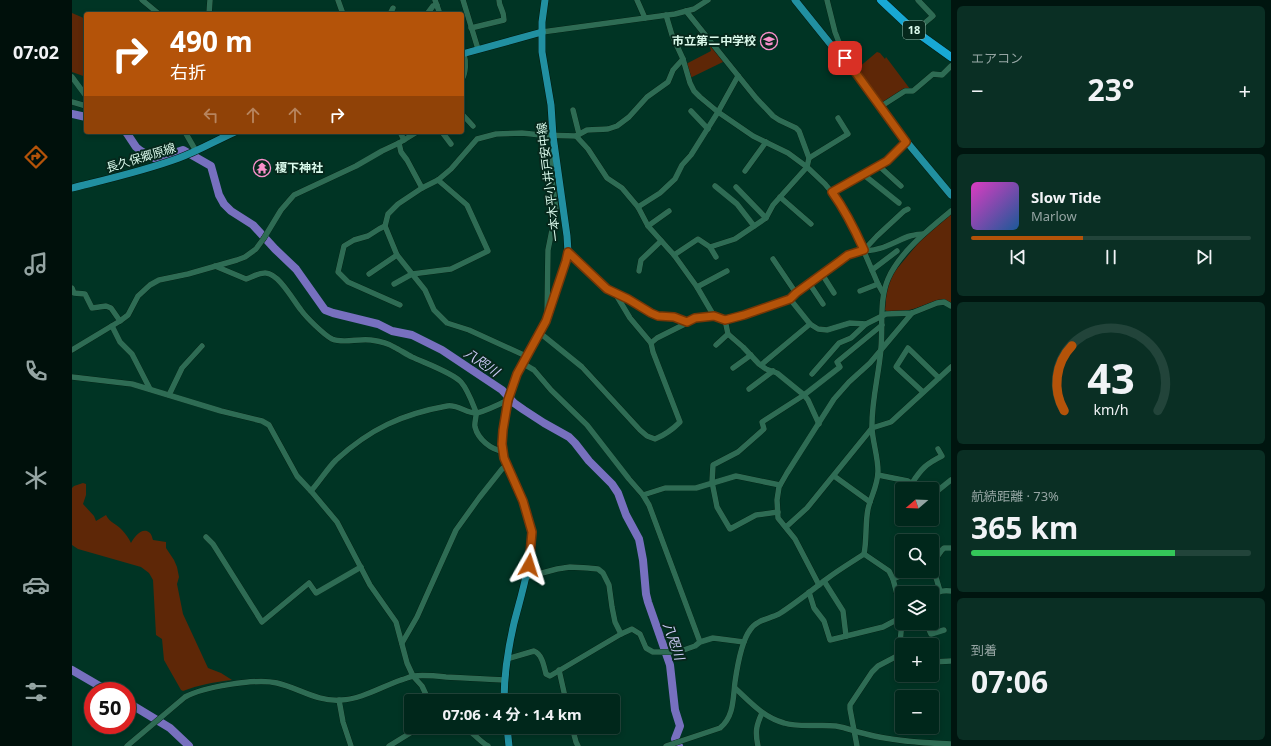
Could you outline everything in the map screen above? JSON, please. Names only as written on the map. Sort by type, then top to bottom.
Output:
[{"type":"highway","name":"18","points":[[884,1],[915,31],[951,57]]},
{"type":"main road","name":"一本木平小井戸安中線","points":[[504,694],[507,659],[514,623],[530,560],[532,532],[523,501],[507,465],[503,451],[503,430],[508,400],[517,374],[547,319],[568,252],[553,136],[551,105],[542,52],[545,0]]},
{"type":"main road","points":[[795,0],[836,51],[845,58],[906,142],[951,195]]},
{"type":"main road","points":[[464,54],[542,32]]},
{"type":"main road","name":"長久保郷原線","points":[[72,188],[161,165],[196,151],[232,134]]},
{"type":"main road","points":[[508,734],[509,746]]},
{"type":"street","points":[[142,0],[157,12]]},
{"type":"street","points":[[209,12],[210,0]]},
{"type":"street","points":[[338,0],[342,12]]},
{"type":"street","points":[[463,0],[478,49]]},
{"type":"street","points":[[471,28],[504,20],[504,12],[499,5],[499,0]]},
{"type":"street","points":[[637,0],[645,18]]},
{"type":"street","points":[[542,32],[666,15],[694,9],[708,0]]},
{"type":"street","points":[[827,0],[835,32],[845,58]]},
{"type":"street","points":[[915,31],[933,16],[918,0]]},
{"type":"street","points":[[429,12],[436,3]]},
{"type":"street","points":[[391,12],[393,8]]},
{"type":"street","points":[[686,11],[756,98],[773,116],[799,131],[809,158],[807,167],[773,205],[766,218],[735,239],[710,247]]},
{"type":"street","points":[[666,15],[672,36],[683,59],[694,91],[718,112],[754,136],[788,153],[815,173],[832,192],[853,226],[883,293]]},
{"type":"street","points":[[464,55],[466,58],[464,75]]},
{"type":"street","points":[[526,356],[469,330],[447,323],[434,310],[425,290],[397,255],[385,226],[388,214],[398,204],[422,188],[438,180],[451,169],[477,139],[496,134],[522,133],[553,136],[577,135],[586,130],[608,129],[617,126],[629,117],[647,97],[668,82],[673,70],[683,59]]},
{"type":"street","points":[[880,107],[905,91],[913,91],[934,74],[942,74],[951,66]]},
{"type":"street","points":[[638,207],[676,179],[682,165],[691,155],[708,129],[738,76]]},
{"type":"street","points":[[72,77],[84,93]]},
{"type":"street","points":[[72,102],[84,105]]},
{"type":"street","points":[[573,110],[577,135],[608,178],[622,188],[638,207],[648,226],[674,255],[697,287],[714,316]]},
{"type":"street","points":[[691,111],[708,129]]},
{"type":"street","points":[[464,116],[473,126]]},
{"type":"street","points":[[809,158],[848,134],[838,118]]},
{"type":"street","points":[[185,134],[196,151]]},
{"type":"street","points":[[400,134],[402,142],[401,152],[422,188]]},
{"type":"street","points":[[72,350],[128,315],[138,296],[150,285],[159,280],[188,274],[237,260],[256,249],[281,210],[294,195],[356,166],[378,153],[402,142],[414,134]]},
{"type":"street","points":[[444,134],[451,144]]},
{"type":"street","points":[[745,170],[766,142]]},
{"type":"street","points":[[832,192],[887,161],[906,142]]},
{"type":"street","points":[[547,319],[548,250],[556,210],[551,172],[551,155],[555,148]]},
{"type":"street","points":[[879,166],[902,186]]},
{"type":"street","points":[[864,175],[899,203]]},
{"type":"street","points":[[394,284],[412,274],[451,269],[488,251],[467,205],[438,180]]},
{"type":"street","points":[[715,186],[737,204],[754,226]]},
{"type":"street","points":[[736,188],[766,218]]},
{"type":"street","points":[[780,197],[811,224]]},
{"type":"street","points":[[864,250],[877,236],[908,209]]},
{"type":"street","points":[[648,226],[669,211]]},
{"type":"street","points":[[666,746],[720,728],[725,724],[732,708],[739,661],[744,642],[753,625],[778,614],[864,554],[868,509],[876,488],[878,475],[872,428],[881,349],[883,293],[892,270],[923,234],[951,211]]},
{"type":"street","points":[[385,226],[368,236],[354,240],[344,246],[338,272],[348,282],[400,305]]},
{"type":"street","points":[[652,343],[657,338],[695,318],[714,316],[725,320],[790,299],[809,283],[848,255],[864,250],[869,251],[889,245],[910,236],[923,234]]},
{"type":"street","points":[[674,255],[698,239],[710,247],[716,257]]},
{"type":"street","points":[[639,271],[641,260],[661,241]]},
{"type":"street","points":[[872,270],[897,251]]},
{"type":"street","points":[[568,252],[607,289],[658,316],[674,317],[687,322]]},
{"type":"street","points":[[369,274],[397,255]]},
{"type":"street","points":[[773,259],[796,293]]},
{"type":"street","points":[[215,266],[246,280],[262,273],[273,275],[302,311],[333,339],[350,341],[370,340],[393,346],[411,357],[458,379],[466,389],[476,413],[474,425],[481,438],[484,442],[499,451],[503,451]]},
{"type":"street","points":[[697,287],[727,271]]},
{"type":"street","points":[[822,274],[834,293]]},
{"type":"street","points":[[809,283],[823,304]]},
{"type":"street","points":[[860,291],[878,284]]},
{"type":"street","points":[[72,288],[74,293],[85,294],[92,308],[106,306],[111,308],[120,321]]},
{"type":"street","points":[[540,333],[582,367],[651,439],[662,436],[680,422],[653,352],[652,343],[630,318],[614,292]]},
{"type":"street","points":[[790,299],[810,324],[818,329],[827,330],[850,322],[866,324]]},
{"type":"street","points":[[812,374],[839,343],[851,338],[866,324],[886,314],[912,313],[937,303],[944,302],[951,306]]},
{"type":"street","points":[[819,585],[795,539],[778,518],[777,500],[780,485],[834,399],[848,382],[870,364],[912,313]]},
{"type":"street","points":[[725,320],[728,334],[761,365],[766,369],[777,373],[804,395],[808,400],[819,424]]},
{"type":"street","points":[[761,365],[810,324]]},
{"type":"street","points":[[778,512],[756,515],[730,529],[717,507],[712,484],[713,465],[738,452],[764,428],[762,422],[804,395],[840,367],[837,362],[882,325]]},
{"type":"street","points":[[112,326],[120,342],[132,354],[150,389]]},
{"type":"street","points":[[716,345],[728,334]]},
{"type":"street","points":[[169,395],[182,368],[202,346]]},
{"type":"street","points":[[923,392],[896,367],[908,348],[939,378]]},
{"type":"street","points":[[733,368],[751,355]]},
{"type":"street","points":[[522,363],[534,370],[551,390],[587,425],[643,495],[649,505],[700,642]]},
{"type":"street","points":[[786,527],[807,508],[872,428],[890,422],[950,370]]},
{"type":"street","points":[[750,389],[773,371]]},
{"type":"street","points":[[72,377],[132,384],[220,411],[262,421],[269,426],[297,476],[337,522],[370,585],[396,622],[407,663],[413,676],[422,686],[426,694]]},
{"type":"street","points":[[311,491],[335,461],[372,432],[395,420],[450,406],[476,413],[508,400]]},
{"type":"street","points":[[913,482],[921,469],[942,456],[938,449]]},
{"type":"street","points":[[402,643],[425,599],[456,530],[479,498],[502,469],[507,465]]},
{"type":"street","points":[[878,475],[910,482]]},
{"type":"street","points":[[643,495],[665,488],[696,488],[736,476],[780,485]]},
{"type":"street","points":[[834,476],[870,502]]},
{"type":"street","points":[[939,490],[951,480]]},
{"type":"street","points":[[206,537],[214,544],[262,622],[309,583],[316,593],[361,567]]},
{"type":"street","points":[[939,554],[944,548],[951,548]]},
{"type":"street","points":[[864,554],[889,571],[895,587]]},
{"type":"street","points":[[526,577],[570,567],[598,569],[603,573],[609,585],[615,622],[622,634]]},
{"type":"street","points":[[936,578],[940,591],[951,591]]},
{"type":"street","points":[[824,581],[843,611],[846,636]]},
{"type":"street","points":[[809,592],[814,608],[824,621],[830,640],[883,628],[895,621]]},
{"type":"street","points":[[507,659],[534,651],[540,656],[546,674],[550,676],[632,629],[640,634],[646,648],[653,652],[678,652],[713,638],[744,642]]},
{"type":"street","points":[[929,630],[931,634],[944,630]]},
{"type":"street","points":[[857,746],[850,705],[872,672],[878,666],[895,658]]},
{"type":"street","points":[[939,662],[951,661]]},
{"type":"street","points":[[559,670],[564,694]]},
{"type":"street","points":[[127,746],[185,697],[194,693],[235,684],[258,681],[276,683],[318,698],[339,700],[350,699],[368,694],[387,685],[413,676],[504,680]]},
{"type":"street","points":[[735,688],[762,713],[784,723],[848,728],[864,734],[887,738],[927,743],[951,744]]},
{"type":"street","points":[[339,700],[343,722],[351,746]]},
{"type":"street","points":[[758,746],[756,726],[762,713]]},
{"type":"street","points":[[389,746],[409,734]]},
{"type":"street","points":[[474,734],[488,746]]},
{"type":"street","points":[[574,734],[578,746]]},
{"type":"shaded area","points":[[72,13],[84,18],[84,76],[72,72]]},
{"type":"shaded area","points":[[709,42],[725,61],[690,78],[686,64],[711,51]]},
{"type":"shaded area","points":[[877,52],[880,53],[885,59],[886,57],[910,89],[882,103],[858,68]]},
{"type":"shaded area","points":[[951,213],[951,303],[940,301],[906,311],[885,310],[886,293],[891,276],[920,241]]},
{"type":"shaded area","points":[[83,483],[86,484],[86,495],[83,504],[94,516],[96,521],[106,515],[109,520],[120,528],[131,543],[134,538],[144,531],[150,533],[153,540],[166,542],[166,548],[177,567],[179,577],[177,584],[183,614],[208,668],[221,673],[232,680],[207,684],[183,691],[181,690],[164,660],[162,639],[156,635],[153,580],[149,573],[141,567],[78,549],[72,545],[72,488]]},
{"type":"waterway","name":"八咫川","points":[[72,114],[84,117]]},
{"type":"waterway","name":"八咫川","points":[[127,134],[136,147],[156,159],[183,150],[211,166],[219,195],[224,204],[231,211],[253,225],[296,269],[325,310],[378,324],[392,331],[412,335],[442,350],[502,390],[514,403],[524,410],[569,437],[589,461],[612,484],[618,493],[626,515],[639,539],[643,560],[646,594],[670,665],[675,710],[680,726],[675,739],[679,746]]},
{"type":"waterway","points":[[72,670],[93,682]]},
{"type":"waterway","points":[[136,707],[170,728],[189,746]]},
{"type":"place","name":"市立第二中学校","points":[[769,41]]},
{"type":"place","name":"榎下神社","points":[[262,168]]},
{"type":"route","points":[[529,565],[532,532],[523,501],[504,458],[502,444],[503,430],[508,400],[517,374],[546,321],[568,252],[607,289],[658,316],[674,317],[687,322],[695,318],[714,316],[725,320],[790,299],[848,255],[864,250],[850,222],[832,192],[887,161],[906,142],[845,58]]}]
